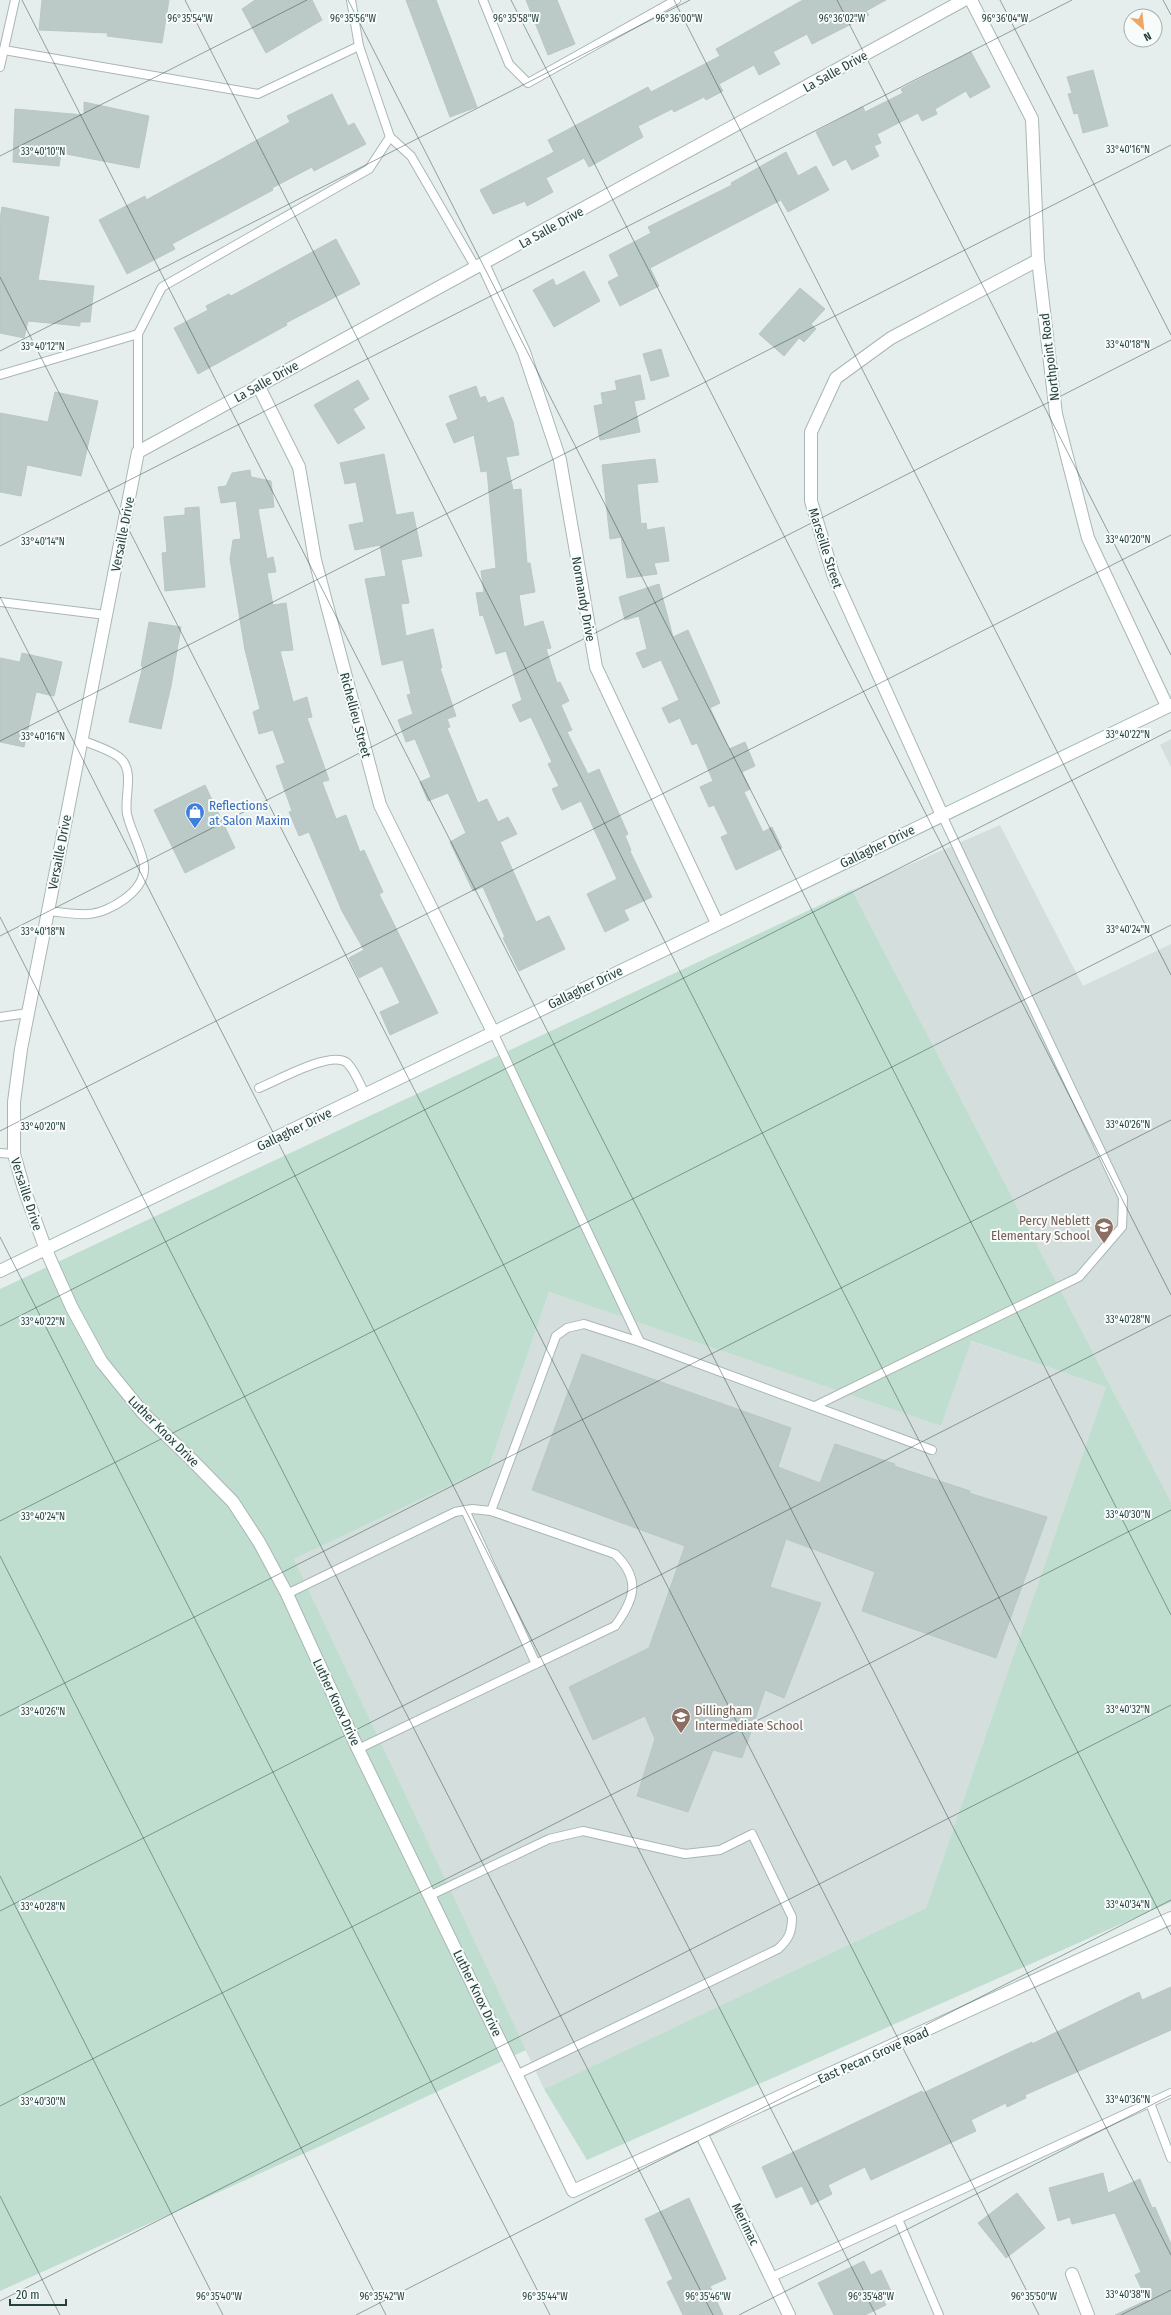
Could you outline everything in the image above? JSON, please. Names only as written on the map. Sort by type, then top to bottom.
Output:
[{"type":"street","name":"La Salle Drive","points":[[138,452],[964,0]]},
{"type":"street","name":"Northpoint Road","points":[[971,0],[1032,119],[1038,260],[1056,414],[1088,538],[1170,708]]},
{"type":"street","name":"Marseille Street","points":[[942,815],[832,574],[811,501],[811,432],[836,378],[892,338],[1038,260]]},
{"type":"street","name":"Normandy Drive","points":[[479,266],[524,352],[560,460],[596,667],[717,923]]},
{"type":"street","name":"Richellieu Street","points":[[258,385],[299,467],[315,560],[380,805],[493,1032]]},
{"type":"street","name":"Versaille Drive","points":[[46,1250],[24,1190],[14,1154],[14,1102],[28,1013],[138,452]]},
{"type":"street","name":"Gallagher Drive","points":[[0,1271],[717,923],[1170,708]]},
{"type":"street","name":"Luther Knox Drive","points":[[46,1250],[72,1308],[101,1362],[142,1413],[191,1458],[233,1502],[259,1542],[287,1594],[358,1749],[431,1895],[573,2191]]},
{"type":"street","name":"East Pecan Grove Road","points":[[573,2191],[1171,1918]]},
{"type":"street","name":"Merimac","points":[[701,2133],[790,2315]]},
{"type":"street","points":[[1072,2274],[1088,2315]]},
{"type":"lane","points":[[0,67],[15,0]]},
{"type":"lane","points":[[351,0],[359,46],[390,136],[411,156],[479,266]]},
{"type":"lane","points":[[483,0],[509,64],[528,84],[676,0]]},
{"type":"lane","points":[[4,50],[258,94],[359,46]]},
{"type":"lane","points":[[138,452],[138,334],[162,287],[369,169],[390,136]]},
{"type":"lane","points":[[0,375],[138,334]]},
{"type":"lane","points":[[0,602],[106,615]]},
{"type":"lane","points":[[48,911],[88,914],[104,910],[128,896],[143,876],[143,860],[127,813],[128,777],[126,767],[118,757],[82,740]]},
{"type":"lane","points":[[815,1406],[1079,1277],[1122,1227],[1123,1198],[942,815]]},
{"type":"lane","points":[[0,1016],[28,1013]]},
{"type":"lane","points":[[493,1032],[640,1342]]},
{"type":"lane","points":[[259,1088],[324,1060],[337,1058],[346,1063],[365,1094]]},
{"type":"lane","points":[[0,1153],[14,1154]]},
{"type":"lane","points":[[491,1511],[556,1336],[567,1328],[584,1324],[640,1342],[932,1450]]},
{"type":"lane","points":[[465,1510],[536,1664]]},
{"type":"lane","points":[[287,1594],[454,1512],[465,1510],[491,1511],[615,1554],[627,1566],[633,1580],[631,1596],[625,1612],[615,1626],[358,1749]]},
{"type":"lane","points":[[431,1895],[549,1839],[583,1831],[685,1854],[720,1850],[752,1834],[792,1917],[792,1929],[787,1940],[778,1948],[518,2074]]},
{"type":"lane","points":[[772,2277],[1171,2094]]},
{"type":"lane","points":[[1150,2103],[1171,2158]]},
{"type":"lane","points":[[898,2219],[939,2315]]},
{"type":"shaded area","points":[[1171,739],[1171,767],[1160,745]]},
{"type":"shaded area","name":"Percy Neblett Elementary School","points":[[1000,825],[1083,986],[1171,944],[1171,1502],[852,890]]},
{"type":"shaded area","name":"Dillingham Intermediate School","points":[[549,1292],[941,1426],[970,1341],[1106,1387],[926,1908],[544,2089],[294,1559],[489,1467]]},
{"type":"green space","points":[[852,890],[1171,1502],[1171,1902],[587,2160],[544,2089],[926,1908],[1106,1387],[971,1341],[941,1426],[549,1292],[489,1467],[294,1559],[526,2050],[325,2144],[0,2291],[0,1289]]},
{"type":"building","points":[[42,0],[169,0],[162,43],[107,36],[108,33],[39,30]]},
{"type":"building","points":[[255,0],[312,0],[322,20],[266,53],[242,9]]},
{"type":"building","points":[[406,0],[436,0],[477,107],[450,117]]},
{"type":"building","points":[[526,0],[557,0],[575,44],[548,55]]},
{"type":"building","points":[[803,0],[886,0],[866,11],[869,15],[812,44],[807,34],[773,52],[780,64],[759,75],[754,65],[719,84],[723,91],[706,100],[704,97],[674,112],[672,109],[638,126],[643,137],[589,167],[584,158],[546,178],[553,192],[527,206],[525,201],[493,214],[480,190],[554,152],[548,140],[648,87],[651,92],[720,56],[716,49]]},
{"type":"building","points":[[971,52],[990,87],[970,98],[966,91],[935,109],[937,114],[922,121],[918,113],[877,134],[881,143],[874,146],[879,156],[852,170],[846,159],[833,166],[816,132],[863,107],[865,112],[903,93],[901,89]]},
{"type":"building","points":[[1093,70],[1108,126],[1083,133],[1078,113],[1074,114],[1068,94],[1072,93],[1067,77]]},
{"type":"building","points":[[332,94],[348,126],[354,123],[366,144],[314,171],[312,167],[272,188],[273,190],[172,244],[175,249],[127,274],[99,220],[145,196],[146,200],[224,158],[290,122],[287,116]]},
{"type":"building","points":[[84,102],[149,116],[139,168],[61,153],[59,166],[13,162],[15,109],[84,115]]},
{"type":"building","points":[[786,152],[798,176],[816,166],[829,190],[788,212],[781,200],[650,268],[659,286],[620,306],[608,282],[619,276],[609,255],[651,233],[648,227],[732,185],[731,183]]},
{"type":"building","points":[[2,207],[49,217],[38,280],[94,286],[90,322],[80,322],[80,326],[28,321],[24,338],[0,333],[0,219]]},
{"type":"building","points":[[336,239],[360,284],[286,323],[287,325],[198,374],[174,328],[208,310],[206,306],[229,294],[231,296]]},
{"type":"building","points":[[584,271],[600,301],[554,327],[533,290],[553,279],[556,286]]},
{"type":"building","points":[[800,288],[825,309],[811,324],[816,329],[804,342],[799,338],[784,356],[759,334]]},
{"type":"building","points":[[661,349],[669,376],[651,381],[643,354]]},
{"type":"building","points":[[640,375],[645,399],[634,401],[640,432],[600,440],[594,406],[603,404],[601,393],[617,390],[615,381]]},
{"type":"building","points":[[358,380],[369,399],[353,409],[365,428],[338,444],[314,405]]},
{"type":"building","points":[[476,386],[480,398],[485,396],[488,403],[503,397],[513,422],[519,455],[506,457],[513,490],[521,489],[527,563],[530,563],[535,592],[519,595],[524,627],[543,621],[551,648],[546,649],[557,683],[560,682],[569,701],[561,705],[572,730],[567,732],[588,774],[599,769],[628,834],[625,836],[631,850],[630,851],[652,897],[624,910],[629,920],[605,932],[587,894],[617,879],[581,801],[562,810],[552,789],[559,786],[548,764],[552,762],[531,717],[520,722],[512,705],[522,700],[506,651],[496,654],[483,615],[480,616],[476,593],[484,592],[481,571],[496,568],[487,471],[481,472],[474,435],[454,443],[446,424],[458,419],[449,396]]},
{"type":"building","points":[[55,392],[98,401],[81,476],[27,465],[21,496],[0,492],[0,413],[48,422]]},
{"type":"building","points":[[384,454],[396,515],[413,512],[422,556],[401,560],[409,603],[401,604],[406,636],[433,629],[442,668],[440,668],[456,716],[447,719],[450,727],[447,728],[478,803],[487,799],[498,822],[508,817],[517,834],[500,842],[536,922],[549,916],[565,949],[519,971],[503,938],[505,937],[483,887],[473,891],[450,842],[466,833],[448,793],[428,801],[420,782],[431,777],[415,739],[406,742],[398,720],[413,714],[407,695],[411,694],[403,660],[382,665],[365,579],[386,576],[380,545],[355,550],[349,525],[364,522],[356,482],[345,484],[340,463]]},
{"type":"building","points":[[655,459],[658,482],[637,484],[641,524],[646,523],[647,530],[664,527],[669,561],[654,563],[657,574],[627,578],[621,537],[610,539],[602,465]]},
{"type":"building","points":[[250,470],[251,477],[271,481],[274,507],[258,509],[267,559],[273,557],[276,572],[267,573],[273,605],[286,603],[293,650],[280,651],[293,702],[307,697],[312,717],[307,718],[329,780],[322,782],[336,819],[346,815],[360,852],[364,850],[383,892],[379,894],[438,1013],[390,1035],[380,1012],[400,1003],[382,966],[359,978],[349,958],[364,950],[342,911],[309,832],[299,836],[289,812],[292,811],[276,766],[285,763],[273,730],[259,734],[253,712],[260,709],[245,650],[230,559],[233,540],[241,539],[236,501],[221,503],[218,487],[226,486],[232,473]]},
{"type":"building","points":[[199,507],[205,587],[165,591],[162,553],[167,552],[164,517],[185,515],[185,508]]},
{"type":"building","points":[[659,584],[673,637],[688,630],[720,703],[710,708],[729,749],[745,742],[755,766],[742,772],[750,789],[744,792],[763,832],[772,827],[782,848],[736,870],[721,837],[728,834],[714,805],[709,807],[700,787],[713,781],[697,743],[692,745],[680,718],[669,723],[662,708],[679,700],[661,660],[643,668],[636,653],[647,649],[639,616],[625,620],[619,597]]},
{"type":"building","points":[[149,622],[181,627],[171,686],[161,729],[129,722],[143,666],[141,666]]},
{"type":"building","points":[[22,653],[62,662],[54,696],[36,692],[24,747],[0,742],[0,658],[20,662]]},
{"type":"building","name":"Reflections at Salon Maxim","points":[[205,785],[235,848],[185,873],[154,810]]},
{"type":"building","points":[[582,1354],[791,1428],[778,1467],[820,1483],[835,1444],[895,1464],[894,1466],[970,1491],[969,1493],[1047,1517],[996,1658],[862,1611],[875,1572],[786,1539],[770,1587],[821,1603],[784,1698],[765,1690],[742,1758],[713,1750],[688,1812],[637,1796],[655,1739],[645,1716],[593,1740],[569,1687],[649,1648],[685,1546],[532,1490]]},
{"type":"building","points":[[1171,1987],[1171,2030],[1025,2095],[1026,2098],[1007,2107],[1006,2103],[971,2120],[976,2131],[871,2180],[865,2167],[828,2185],[832,2194],[811,2205],[802,2186],[776,2198],[762,2167],[922,2091],[923,2093],[1032,2042],[1032,2044],[1139,1992],[1142,2000]]},
{"type":"building","points":[[1103,2173],[1108,2193],[1140,2179],[1152,2208],[1155,2207],[1171,2244],[1171,2315],[1115,2315],[1147,2300],[1135,2275],[1141,2272],[1115,2213],[1072,2224],[1070,2217],[1058,2221],[1049,2188]]},
{"type":"building","points":[[1017,2193],[1045,2228],[1006,2258],[978,2223]]},
{"type":"building","points":[[689,2198],[726,2279],[710,2286],[723,2315],[683,2315],[667,2282],[673,2279],[645,2219]]},
{"type":"building","points":[[864,2261],[871,2275],[881,2270],[891,2291],[881,2296],[886,2305],[865,2315],[834,2315],[818,2283]]},
{"type":"place","name":"Reflections at Salon Maxim","points":[[195,829]]},
{"type":"place","name":"Percy Neblett Elementary School","points":[[1104,1244]]},
{"type":"place","name":"Dillingham Intermediate School","points":[[681,1734]]}]
